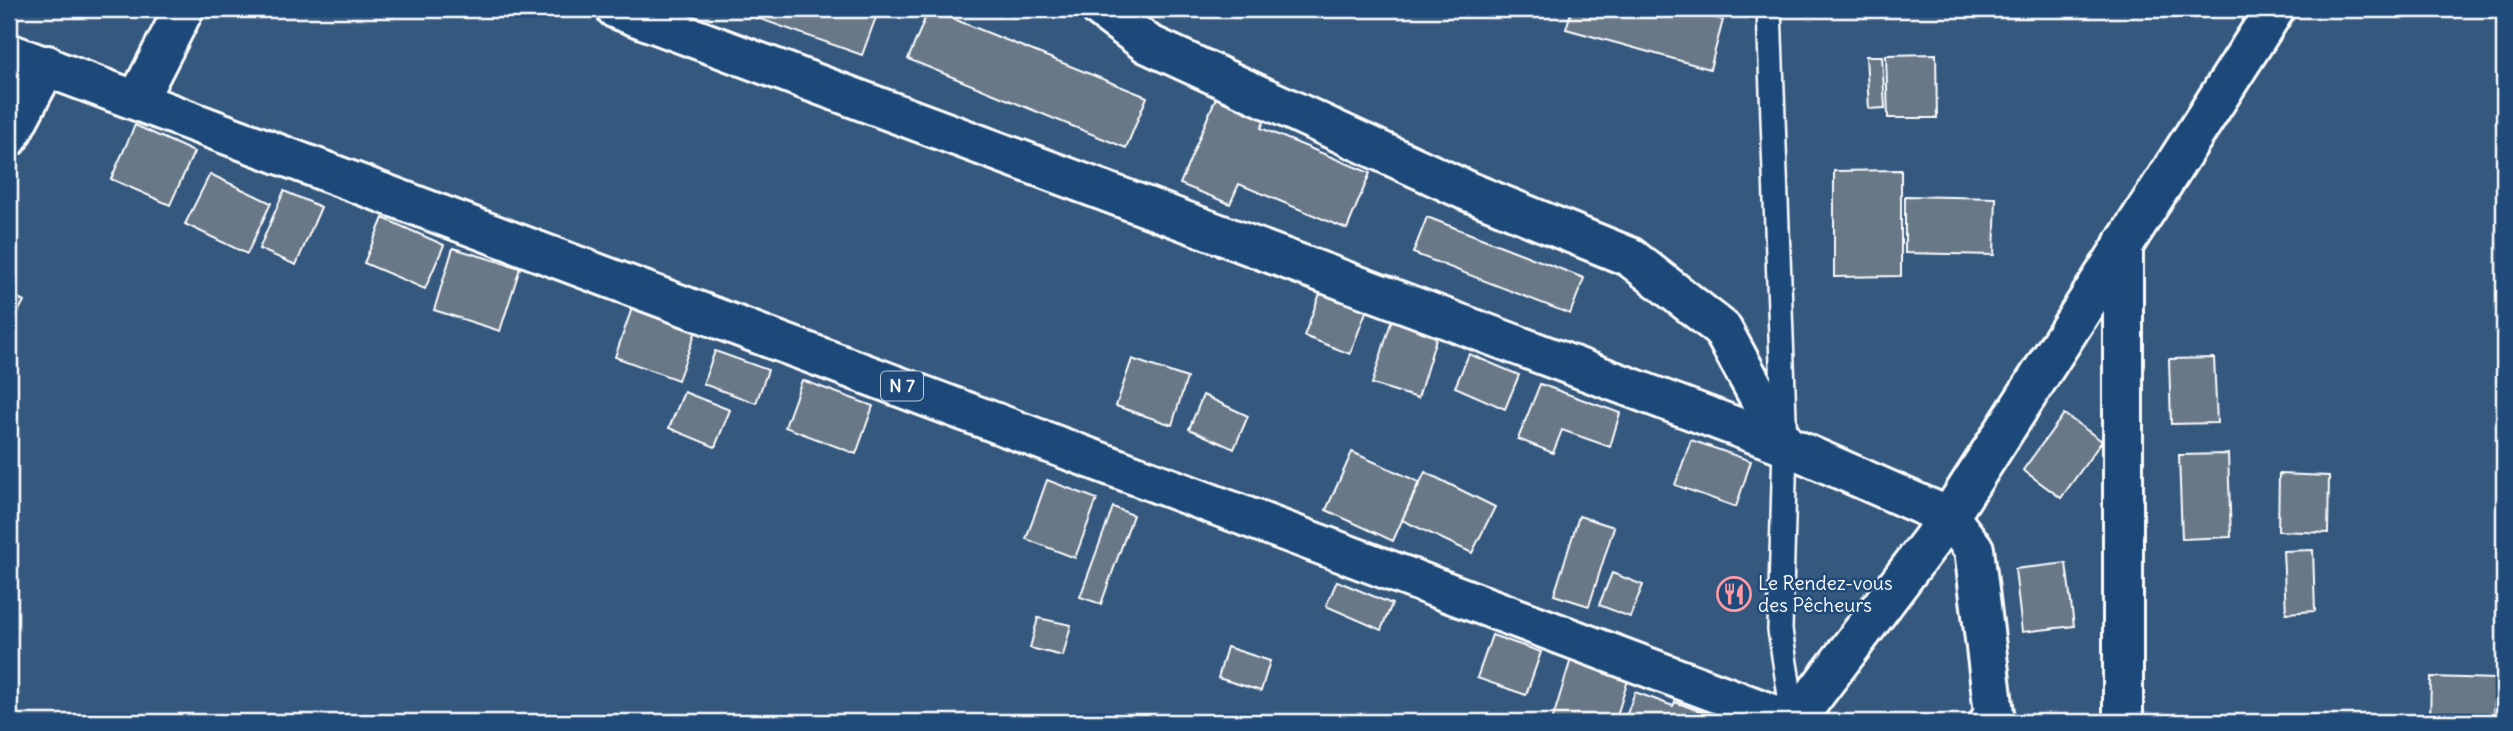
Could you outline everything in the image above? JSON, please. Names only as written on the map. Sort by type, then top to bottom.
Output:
[{"type":"street","points":[[138,99],[184,9]]},
{"type":"street","points":[[615,9],[1785,445],[1948,517],[1974,549],[1994,713],[1989,722]]},
{"type":"street","points":[[1101,9],[1160,50],[1465,190],[1630,257],[1722,329],[1785,445]]},
{"type":"street","points":[[1794,722],[1948,517],[2275,9]]},
{"type":"street","name":"N 7","points":[[9,53],[138,99],[1794,722]]},
{"type":"street","points":[[9,137],[47,65]]},
{"type":"street","points":[[2123,244],[2123,722]]},
{"type":"lane","points":[[1769,9],[1785,445],[1780,630],[1794,722]]},
{"type":"building","points":[[732,9],[879,9],[862,55]]},
{"type":"building","points":[[929,9],[1147,97],[1126,148],[908,59]]},
{"type":"building","points":[[1572,9],[1681,9],[1723,20],[1710,69],[1566,29]]},
{"type":"building","points":[[1936,54],[1937,118],[1888,118],[1886,55]]},
{"type":"building","points":[[1866,56],[1882,56],[1885,108],[1869,109]]},
{"type":"building","points":[[1219,90],[1269,111],[1261,128],[1370,173],[1347,229],[1239,184],[1230,204],[1180,184]]},
{"type":"building","points":[[135,125],[194,152],[170,205],[111,179]]},
{"type":"building","points":[[1901,170],[1901,276],[1834,277],[1834,171]]},
{"type":"building","points":[[210,174],[271,203],[247,254],[185,224]]},
{"type":"building","points":[[284,191],[321,207],[296,265],[259,249]]},
{"type":"building","points":[[1905,196],[1996,198],[1994,255],[1905,253]]},
{"type":"building","points":[[1427,217],[1584,278],[1570,314],[1413,253]]},
{"type":"building","points":[[383,218],[444,245],[425,289],[364,263]]},
{"type":"building","points":[[453,248],[520,268],[500,331],[434,310]]},
{"type":"building","points":[[1321,291],[1367,309],[1350,354],[1304,336]]},
{"type":"building","points":[[9,293],[24,301],[9,329]]},
{"type":"building","points":[[632,308],[696,331],[678,380],[615,357]]},
{"type":"building","points":[[1392,319],[1438,332],[1418,398],[1372,384]]},
{"type":"building","points":[[715,351],[768,370],[756,403],[703,384]]},
{"type":"building","points":[[1469,354],[1519,375],[1505,409],[1455,387]]},
{"type":"building","points":[[2214,358],[2217,423],[2171,424],[2169,359]]},
{"type":"building","points":[[1132,359],[1187,378],[1172,425],[1116,406]]},
{"type":"building","points":[[802,380],[873,406],[856,454],[785,427]]},
{"type":"building","points":[[1540,384],[1620,413],[1610,447],[1562,430],[1553,453],[1518,439]]},
{"type":"building","points":[[684,392],[730,410],[715,447],[669,428]]},
{"type":"building","points":[[1203,395],[1248,416],[1234,449],[1189,429]]},
{"type":"building","points":[[2064,414],[2102,441],[2061,498],[2023,470]]},
{"type":"building","points":[[1691,440],[1751,461],[1736,507],[1675,485]]},
{"type":"building","points":[[1352,452],[1419,482],[1393,541],[1326,510]]},
{"type":"building","points":[[2228,454],[2231,537],[2182,539],[2179,455]]},
{"type":"building","points":[[1425,472],[1495,507],[1472,553],[1402,520]]},
{"type":"building","points":[[2279,474],[2329,476],[2328,533],[2278,531]]},
{"type":"building","points":[[1047,480],[1097,499],[1075,558],[1026,539]]},
{"type":"building","points":[[1113,507],[1133,515],[1101,604],[1080,597]]},
{"type":"building","points":[[1579,516],[1614,527],[1589,606],[1554,595]]},
{"type":"building","points":[[2313,550],[2315,611],[2286,613],[2283,551]]},
{"type":"building","points":[[2066,563],[2074,626],[2022,632],[2015,569]]},
{"type":"building","points":[[1612,573],[1643,585],[1630,617],[1599,605]]},
{"type":"building","points":[[1337,581],[1392,604],[1381,630],[1326,606]]},
{"type":"building","points":[[1038,618],[1071,625],[1063,656],[1030,648]]},
{"type":"building","points":[[1492,635],[1541,652],[1526,695],[1477,678]]},
{"type":"building","points":[[1227,647],[1270,661],[1261,691],[1218,678]]},
{"type":"building","points":[[1571,659],[1629,677],[1615,722],[1552,721]]},
{"type":"building","points":[[2431,677],[2495,679],[2494,722],[2430,722]]},
{"type":"building","points":[[1635,692],[1673,706],[1675,702],[1713,716],[1711,722],[1624,722]]},
{"type":"place","name":"Le Rendez-vous des Pêcheurs","points":[[1734,594]]}]
